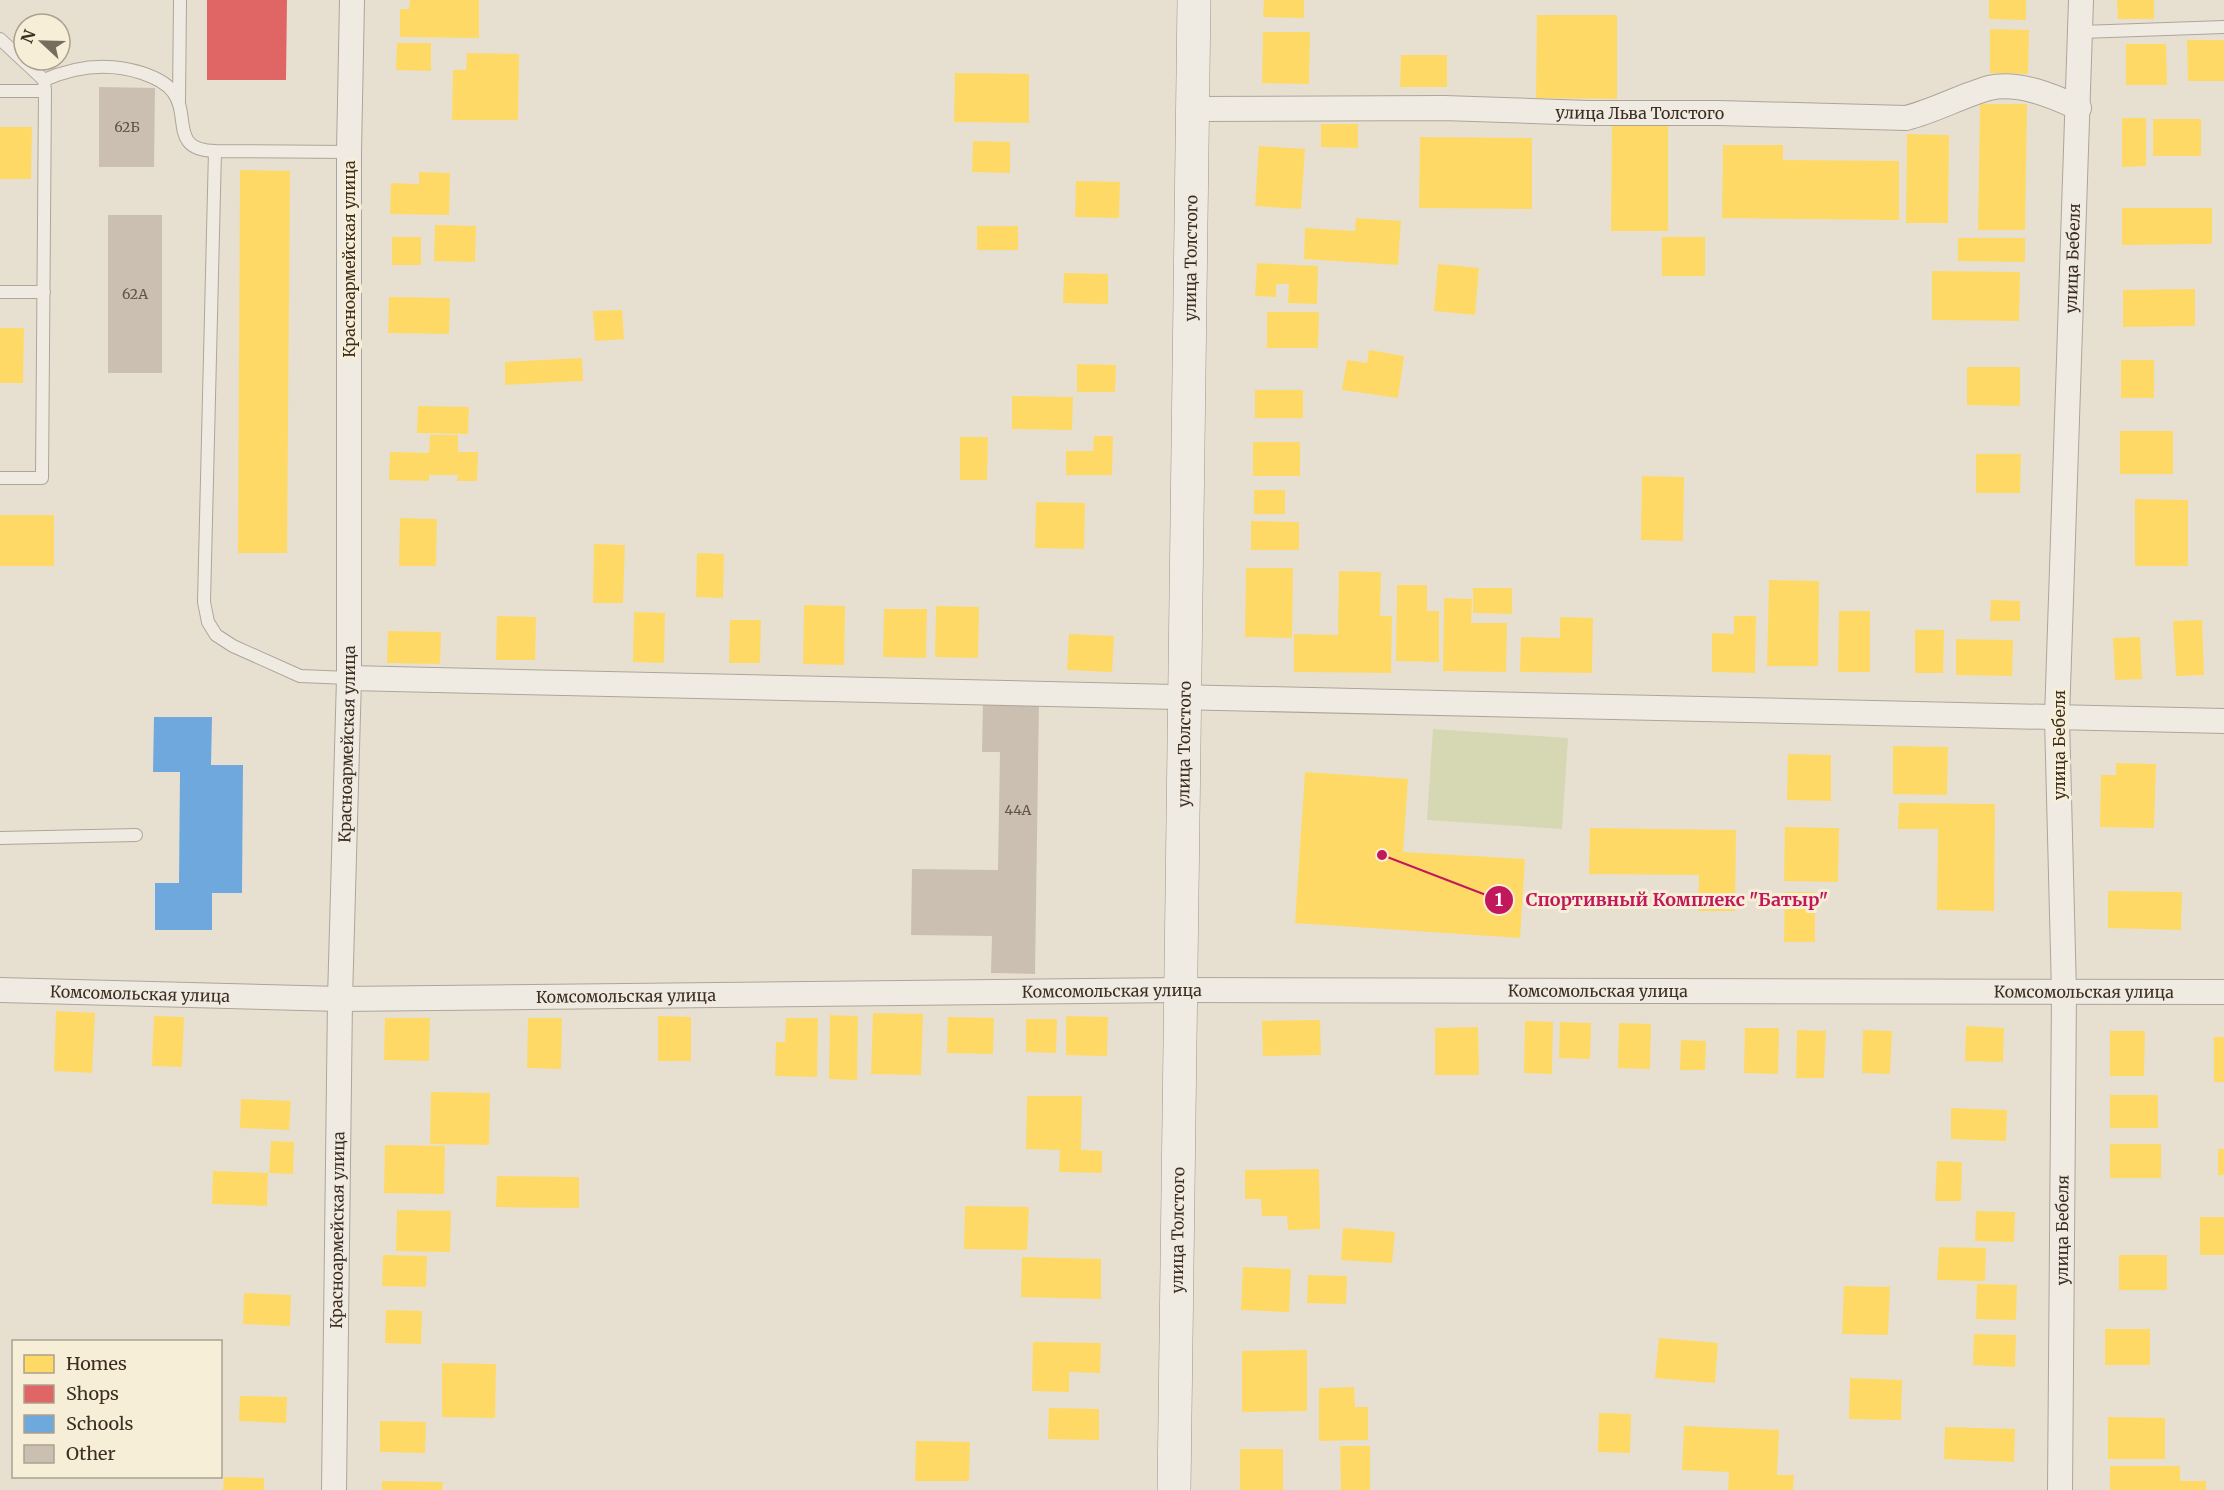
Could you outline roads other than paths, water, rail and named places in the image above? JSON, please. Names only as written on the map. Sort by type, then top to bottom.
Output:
[{"type":"street","name":"Красноармейская улица","points":[[334,1490],[340,999],[349,678],[349,152],[352,0]]},
{"type":"street","name":"улица Толстого","points":[[1174,1490],[1194,0]]},
{"type":"street","name":"улица Бебеля","points":[[2060,1490],[2064,992],[2057,718],[2081,0]]},
{"type":"street","name":"улица Льва Толстого","points":[[1193,109],[1444,108],[1588,113],[1719,113],[1906,118],[1991,88],[2019,88],[2049,94],[2079,108]]},
{"type":"street","points":[[349,678],[2224,722]]},
{"type":"street","name":"Комсомольская улица","points":[[0,990],[340,999],[1181,990],[2224,992]]},
{"type":"lane","points":[[180,0],[179,102],[183,134],[188,142],[197,149],[215,151],[349,152]]},
{"type":"lane","points":[[2081,32],[2224,27]]},
{"type":"lane","points":[[0,39],[44,86],[42,478],[0,478]]},
{"type":"lane","points":[[0,91],[44,86],[76,69],[97,66],[129,68],[153,76],[175,94],[179,102]]},
{"type":"lane","points":[[215,151],[204,602],[208,622],[216,635],[233,646],[300,676],[349,678]]},
{"type":"lane","points":[[0,291],[44,292]]},
{"type":"lane","points":[[0,838],[136,835]]},
{"type":"place","name":"Спортивный Комплекс \"Батыр\"","points":[[1382,855]]}]
